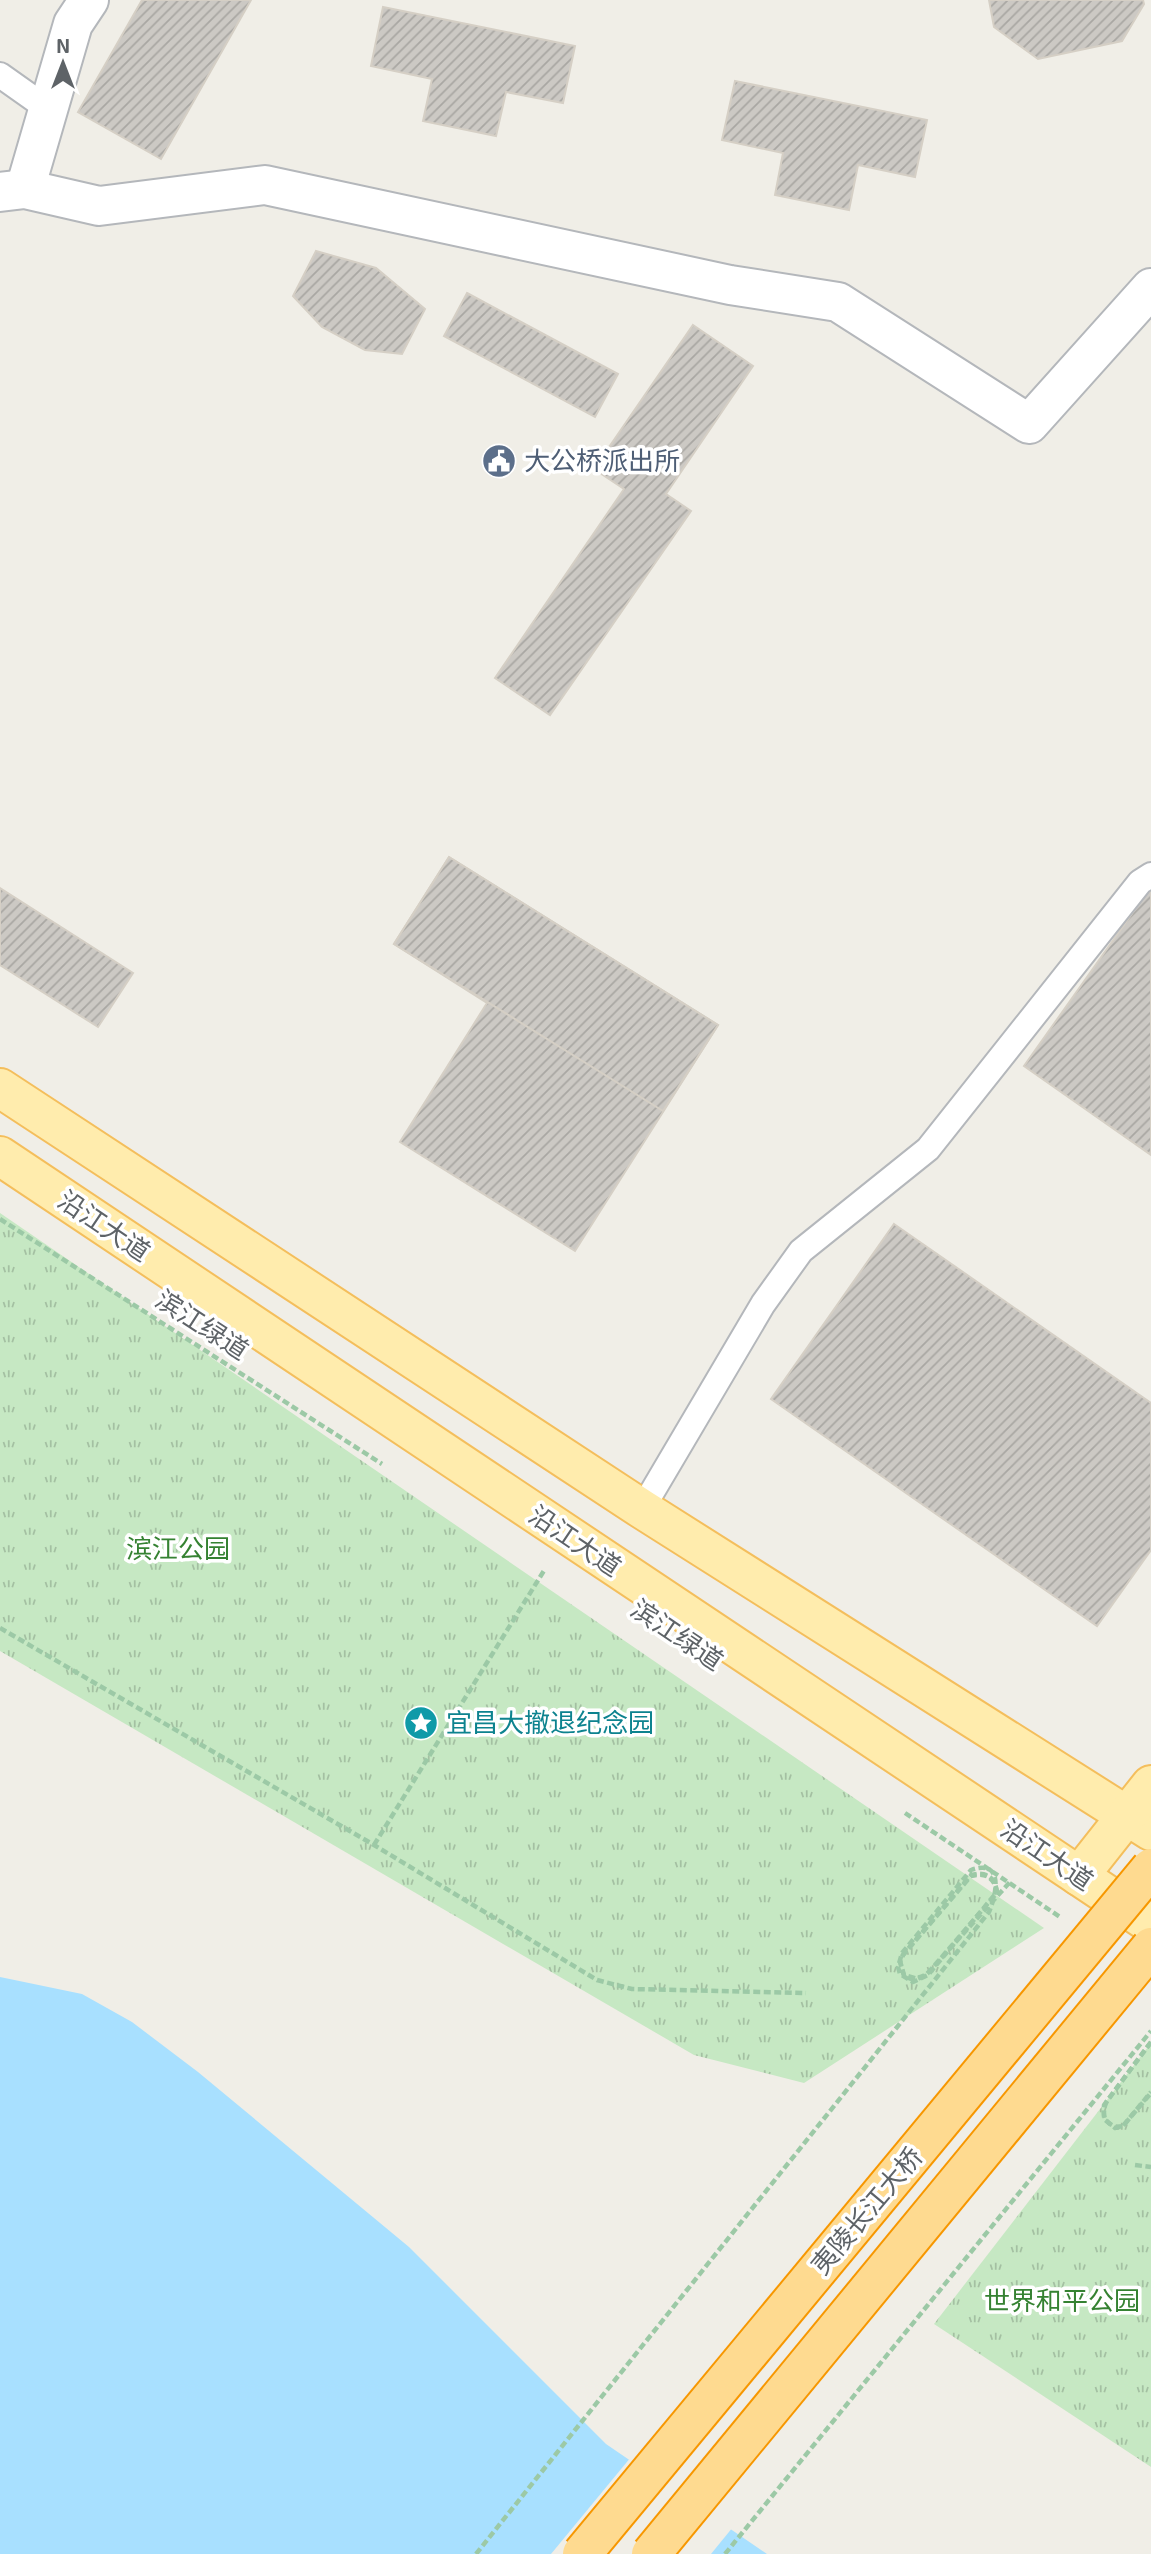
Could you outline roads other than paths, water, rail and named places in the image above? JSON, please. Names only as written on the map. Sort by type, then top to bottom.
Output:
[{"type":"highway","name":"夷陵长江大桥","points":[[582,2554],[1151,1868]]},
{"type":"highway","name":"夷陵长江大桥","points":[[651,2554],[1151,1947]]},
{"type":"main road","points":[[0,1088],[642,1509],[1139,1823]]},
{"type":"main road","name":"沿江大道","points":[[0,1156],[1151,1924]]},
{"type":"main road","points":[[1079,1876],[1139,1823],[1151,1785]]},
{"type":"street","points":[[89,0],[73,24],[48,109],[12,190],[99,205],[265,186],[730,285],[838,302],[1029,424],[1151,288]]},
{"type":"lane","points":[[0,75],[48,109]]},
{"type":"lane","points":[[642,1509],[762,1304],[801,1251],[928,1149],[1140,882],[1151,875]]},
{"type":"water","points":[[0,1977],[82,1994],[132,2022],[198,2072],[409,2247],[606,2444],[767,2554],[0,2554]]},
{"type":"place","name":"大公桥派出所","points":[[499,461]]},
{"type":"place","name":"宜昌大撤退纪念园","points":[[421,1723]]},
{"type":"park label","name":"滨江公园","points":[[178,1549]]},
{"type":"park label","name":"世界和平公园","points":[[1062,2301]]}]
